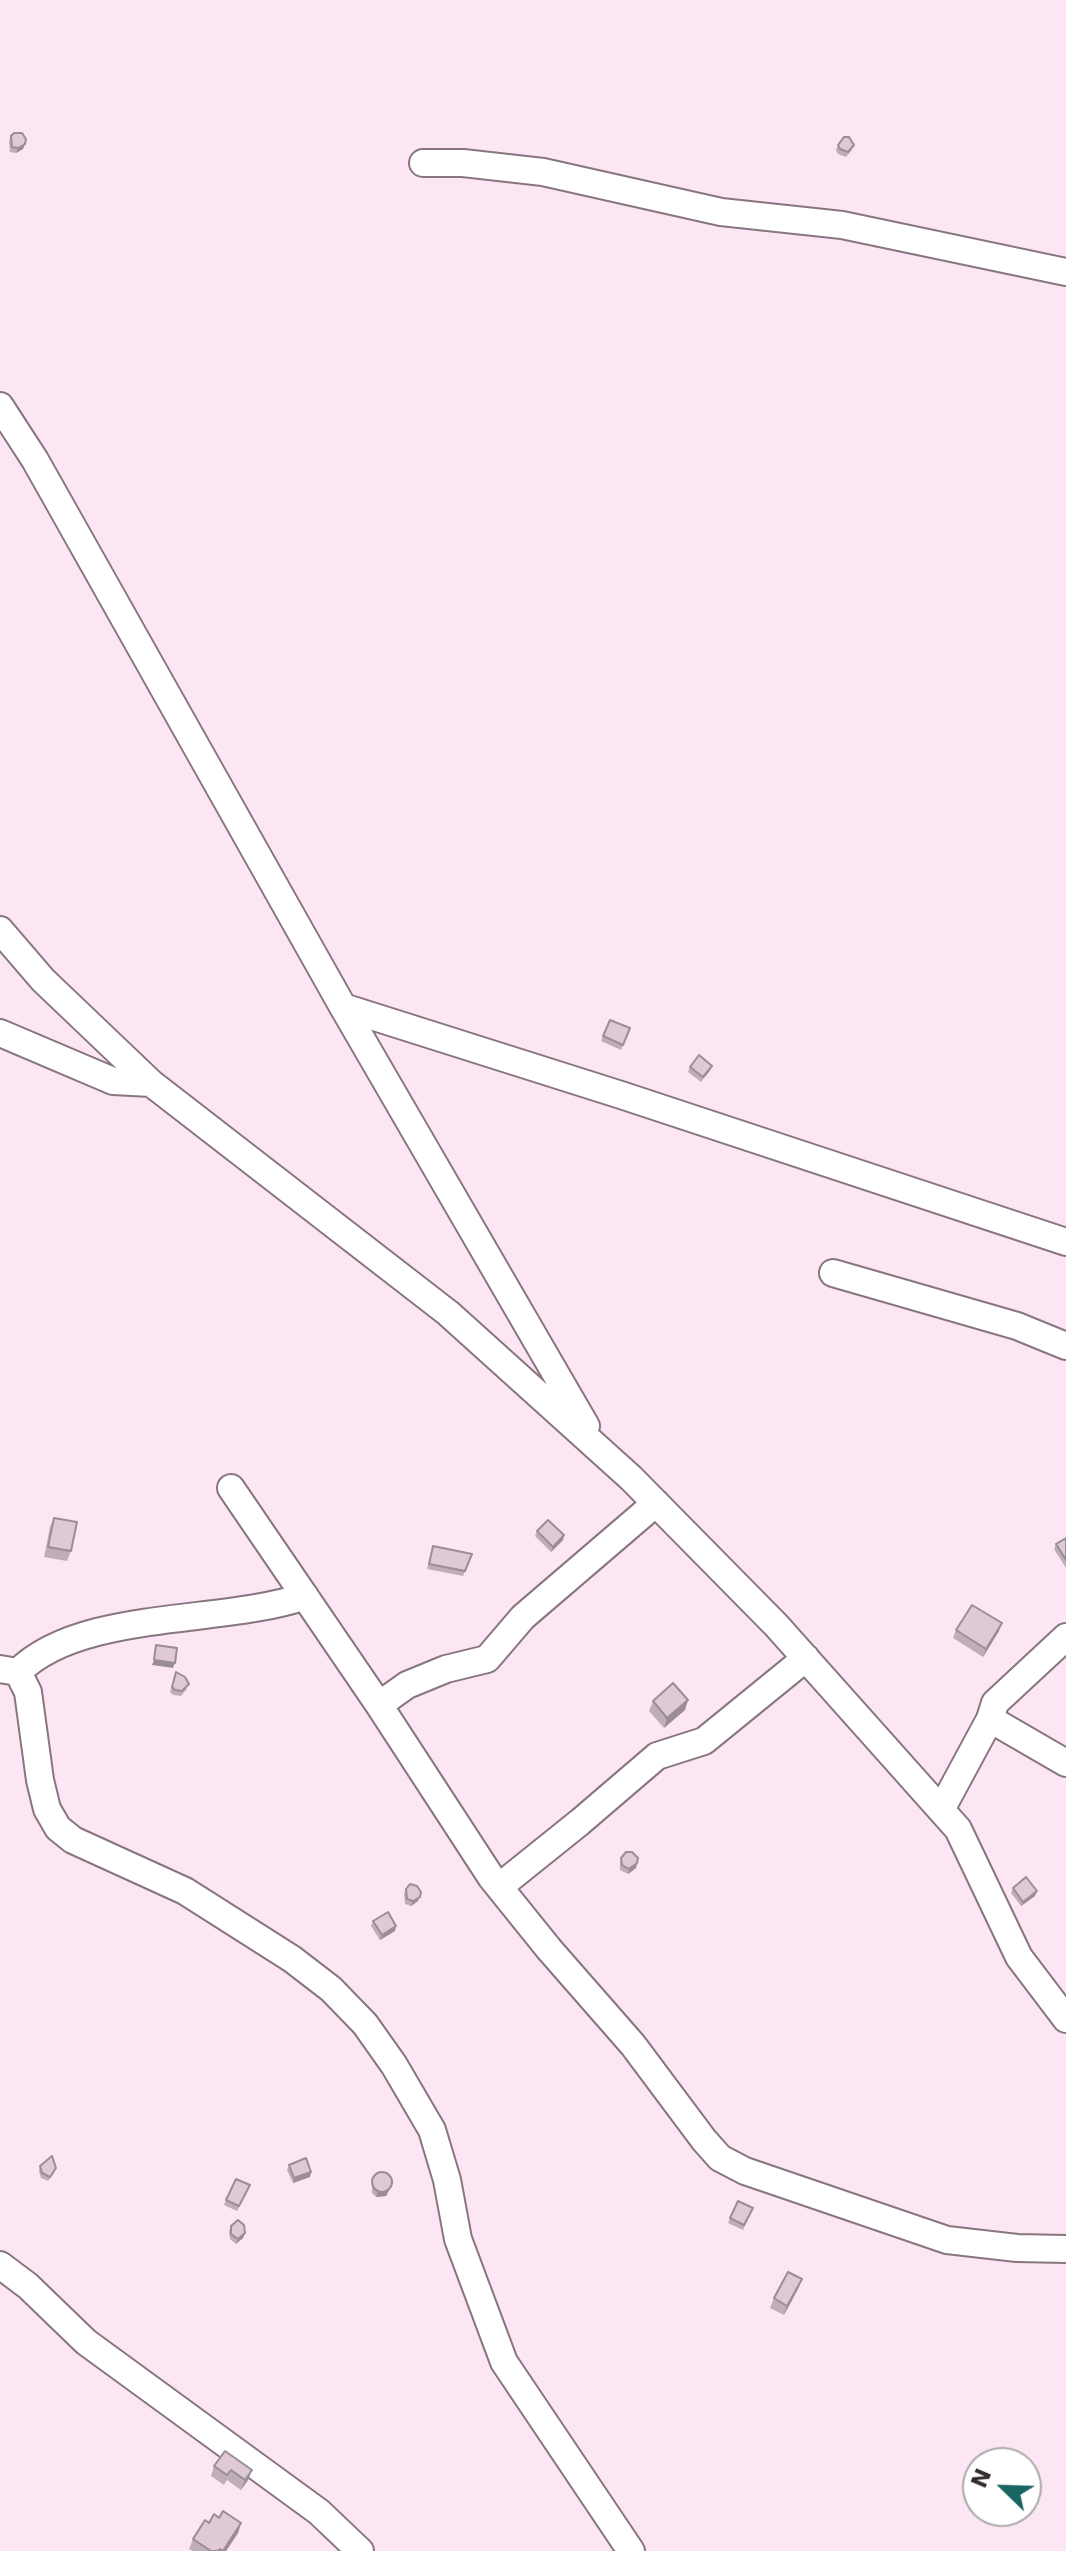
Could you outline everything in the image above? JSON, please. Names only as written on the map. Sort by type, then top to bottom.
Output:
[{"type":"street","points":[[423,163],[463,163],[543,172],[721,212],[842,225],[1066,272]]},
{"type":"street","points":[[0,406],[43,474],[343,1007],[598,1448]]},
{"type":"street","points":[[0,930],[43,980],[151,1083],[448,1313],[656,1503],[806,1658],[942,1808],[958,1829],[1019,1957],[1066,2019]]},
{"type":"street","points":[[343,1007],[1066,1242]]},
{"type":"street","points":[[0,1033],[113,1081],[151,1083]]},
{"type":"street","points":[[833,1273],[1017,1326],[1066,1346]]},
{"type":"street","points":[[231,1488],[499,1887],[633,2045],[720,2158],[759,2176],[947,2240],[1017,2248],[1066,2249]]},
{"type":"street","points":[[379,1705],[407,1685],[446,1669],[487,1659],[523,1617],[656,1503]]},
{"type":"street","points":[[305,1596],[280,1605],[171,1618],[85,1636],[48,1648],[9,1670],[28,1692],[47,1809],[58,1828],[73,1840],[185,1891],[292,1959],[331,1989],[365,2024],[394,2065],[432,2130],[447,2180],[458,2239],[504,2362],[631,2551]]},
{"type":"street","points":[[942,1808],[990,1719],[995,1703],[1066,1637]]},
{"type":"street","points":[[499,1887],[657,1756],[704,1741],[806,1658]]},
{"type":"street","points":[[990,1719],[1066,1763]]},
{"type":"street","points":[[0,2265],[28,2286],[86,2342],[319,2512],[360,2551]]},
{"type":"building","points":[[22,133],[25,144],[12,147],[11,136]]},
{"type":"building","points":[[844,137],[849,137],[854,145],[848,152],[838,145]]},
{"type":"building","points":[[610,1020],[630,1028],[623,1045],[603,1036]]},
{"type":"building","points":[[699,1055],[712,1066],[703,1077],[690,1067]]},
{"type":"building","points":[[54,1518],[77,1522],[71,1551],[48,1547]]},
{"type":"building","points":[[548,1520],[564,1535],[553,1547],[537,1531]]},
{"type":"building","points":[[1066,1538],[1066,1560],[1056,1544]]},
{"type":"building","points":[[433,1546],[472,1554],[465,1571],[429,1564]]},
{"type":"building","points":[[972,1605],[1002,1623],[986,1649],[956,1630]]},
{"type":"building","points":[[156,1645],[177,1648],[175,1663],[154,1660]]},
{"type":"building","points":[[176,1672],[185,1677],[189,1684],[182,1691],[172,1687]]},
{"type":"building","points":[[673,1683],[688,1700],[667,1718],[653,1701]]},
{"type":"building","points":[[626,1852],[632,1852],[638,1858],[629,1869],[622,1865],[621,1858]]},
{"type":"building","points":[[1026,1877],[1037,1891],[1023,1902],[1013,1888]]},
{"type":"building","points":[[410,1884],[417,1886],[421,1892],[420,1897],[413,1901],[407,1899],[406,1889]]},
{"type":"building","points":[[388,1912],[396,1926],[382,1935],[373,1921]]},
{"type":"building","points":[[52,2156],[56,2168],[50,2177],[42,2173],[40,2166]]},
{"type":"building","points":[[306,2158],[311,2172],[294,2178],[289,2165]]},
{"type":"building","points":[[382,2172],[389,2175],[392,2182],[389,2189],[382,2192],[375,2189],[372,2182],[375,2175]]},
{"type":"building","points":[[236,2179],[250,2185],[239,2206],[226,2200]]},
{"type":"building","points":[[738,2201],[753,2208],[744,2225],[730,2218]]},
{"type":"building","points":[[238,2220],[244,2225],[245,2233],[238,2239],[231,2234],[231,2226]]},
{"type":"building","points":[[788,2272],[802,2279],[787,2306],[774,2298]]},
{"type":"building","points":[[225,2451],[252,2470],[245,2480],[231,2470],[227,2475],[214,2466]]},
{"type":"building","points":[[223,2511],[241,2523],[223,2551],[211,2551],[193,2539],[205,2520],[209,2523],[214,2514],[219,2518]]}]
